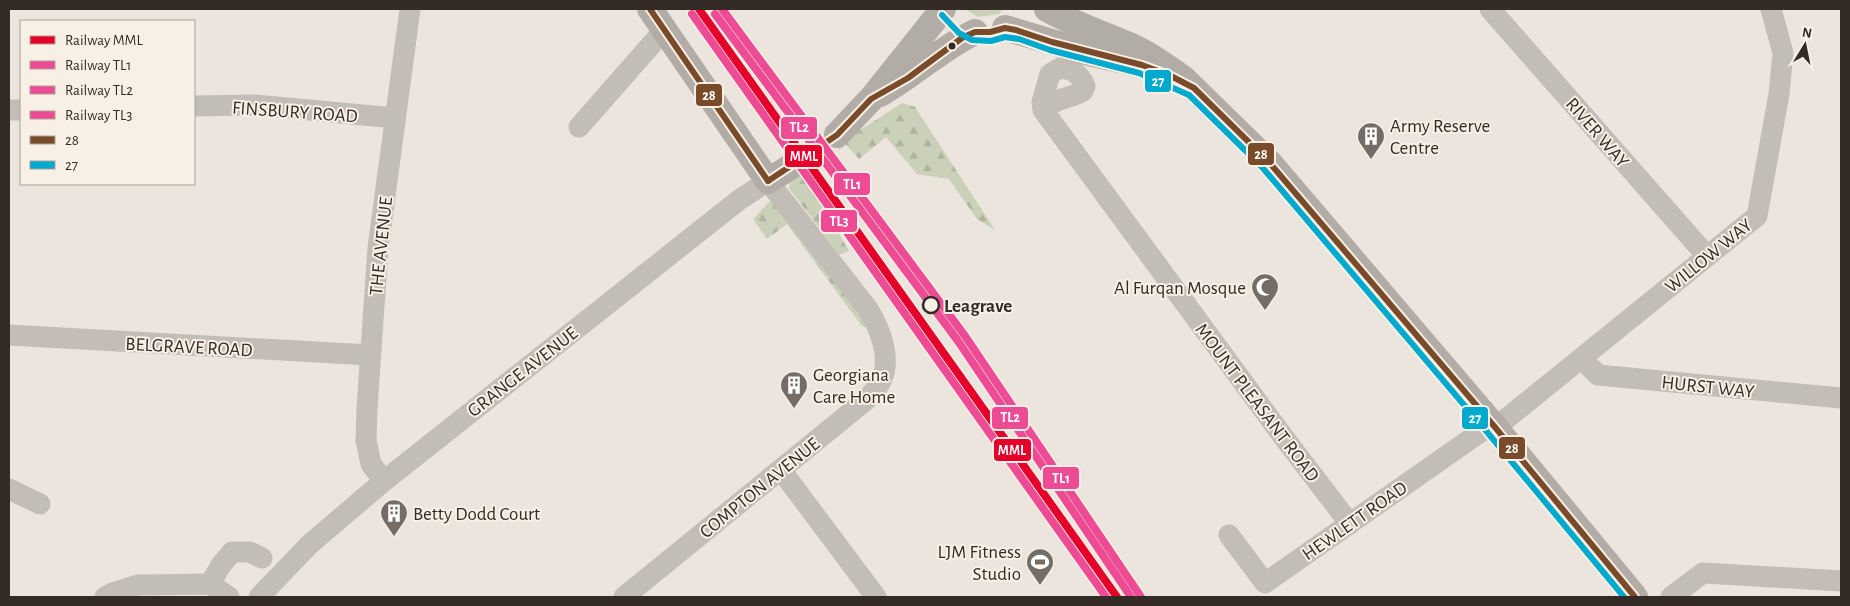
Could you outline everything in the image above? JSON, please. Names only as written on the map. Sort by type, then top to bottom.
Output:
[{"type":"main road","points":[[837,135],[870,99],[942,9]]},
{"type":"main road","points":[[949,9],[964,26],[975,32]]},
{"type":"main road","points":[[1047,9],[1157,60],[1184,78],[1268,161],[1494,426],[1634,597]]},
{"type":"main road","points":[[870,99],[908,78],[962,38],[975,32],[990,32],[1012,18],[1089,53],[1142,65],[1194,88]]},
{"type":"main road","points":[[658,19],[768,181]]},
{"type":"main road","name":"GRANGE AVENUE","points":[[768,181],[800,161]]},
{"type":"street","name":"THE AVENUE","points":[[384,481],[372,464],[366,440],[370,355],[378,248],[410,9]]},
{"type":"street","name":"RIVER WAY","points":[[1490,9],[1706,255]]},
{"type":"street","name":"WILLOW WAY","points":[[1494,426],[1506,419],[1582,359],[1706,255],[1757,216],[1779,94],[1783,53],[1771,9]]},
{"type":"street","points":[[579,127],[658,19]]},
{"type":"street","name":"FINSBURY ROAD","points":[[195,106],[255,105],[395,118]]},
{"type":"street","name":"MOUNT PLEASANT ROAD","points":[[1043,110],[1276,428],[1350,524]]},
{"type":"street","name":"COMPTON AVENUE","points":[[624,597],[866,400],[881,382],[885,355],[881,334],[868,309],[768,181]]},
{"type":"street","name":"GRANGE AVENUE","points":[[259,597],[310,544],[384,481],[739,200],[768,181]]},
{"type":"street","name":"BELGRAVE ROAD","points":[[9,335],[370,355]]},
{"type":"street","name":"HURST WAY","points":[[1582,359],[1598,375],[1841,398]]},
{"type":"street","name":"HEWLETT ROAD","points":[[1229,535],[1264,583],[1478,433],[1494,426]]},
{"type":"street","points":[[781,470],[876,597]]},
{"type":"street","points":[[9,489],[40,504]]},
{"type":"street","points":[[210,584],[221,564],[232,552],[250,552],[262,558]]},
{"type":"street","points":[[1671,597],[1703,573],[1841,581]]},
{"type":"street","points":[[105,597],[138,585],[210,584],[229,597]]},
{"type":"green space","points":[[965,9],[1002,9],[999,14],[978,17]]},
{"type":"green space","points":[[902,103],[915,107],[995,230],[977,219],[949,179],[917,174],[886,137],[859,159],[843,141]]},
{"type":"green space","points":[[809,169],[819,200],[849,251],[839,255],[789,188],[790,183]]},
{"type":"green space","points":[[772,199],[863,315],[868,329],[861,325],[787,224],[767,239],[753,219]]},
{"type":"tunnel","points":[[800,161],[837,135]]},
{"type":"rail line","name":"MML","points":[[699,9],[1117,597]]},
{"type":"rail line","name":"TL1","points":[[722,9],[965,336],[1141,597]]},
{"type":"rail line","name":"TL3","points":[[692,14],[1106,597]]},
{"type":"rail line","name":"TL2","points":[[715,14],[958,341],[1131,597]]},
{"type":"transit line","name":"28","points":[[650,9],[768,181]]},
{"type":"transit line","name":"27","points":[[942,15],[959,33],[972,40],[991,41],[1005,37],[1019,39],[1050,50],[1139,73],[1189,95],[1262,167],[1624,597]]},
{"type":"transit line","name":"28","points":[[768,181],[837,135],[871,99],[908,78],[962,38],[975,32],[990,32],[1005,28],[1016,30],[1052,42],[1142,65],[1169,75],[1194,88],[1268,161],[1494,426],[1635,597]]},
{"type":"place","name":"Army Reserve Centre","points":[[1371,160]]},
{"type":"place","name":"Leagrave","points":[[931,305]]},
{"type":"place","name":"Al Furqan Mosque","points":[[1265,311]]},
{"type":"place","name":"Georgiana Care Home","points":[[794,409]]},
{"type":"place","name":"Betty Dodd Court","points":[[394,537]]},
{"type":"place","name":"LJM Fitness Studio","points":[[1040,586]]}]
